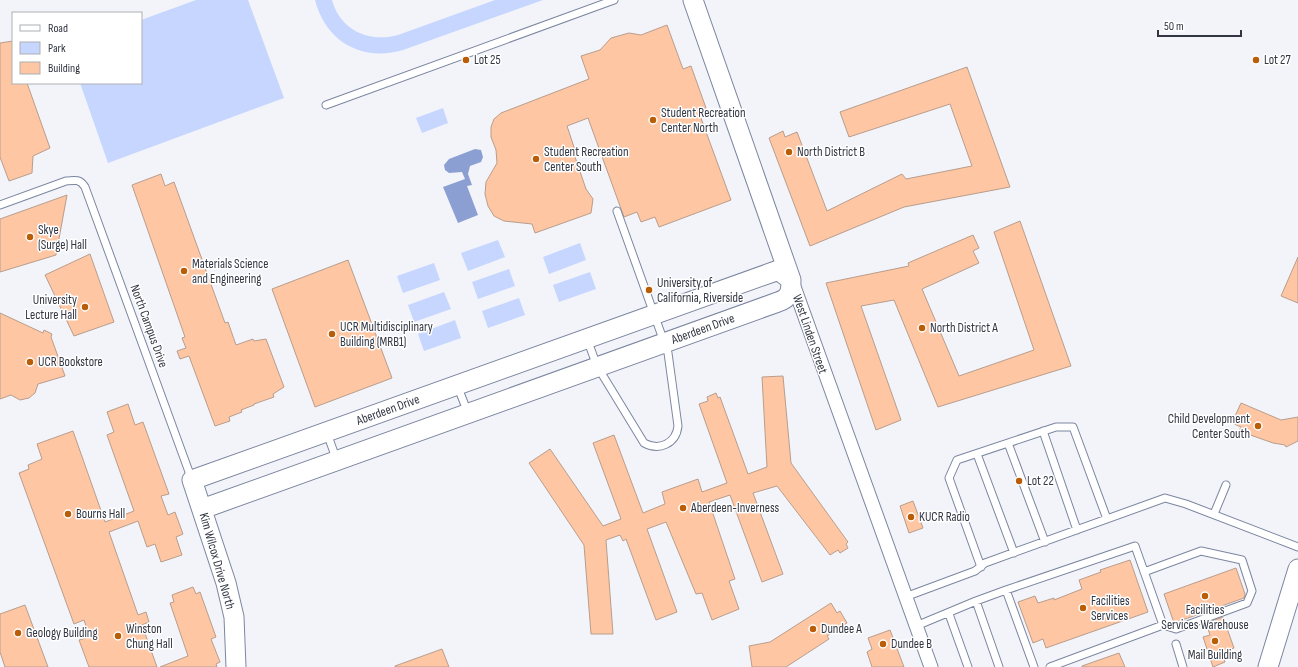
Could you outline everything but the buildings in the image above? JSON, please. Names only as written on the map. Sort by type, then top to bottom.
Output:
[{"type":"street","name":"West Linden Street","points":[[693,0],[791,280],[931,667]]},
{"type":"street","name":"Aberdeen Drive","points":[[192,480],[778,270],[791,280],[791,291],[788,297],[783,300],[337,461],[202,508]]},
{"type":"street","name":"Kim Wilcox Drive North","points":[[192,480],[226,583],[234,616],[236,667]]},
{"type":"street","points":[[1268,667],[1298,569]]},
{"type":"lane","points":[[326,105],[614,0]]},
{"type":"lane","name":"North Campus Drive","points":[[0,205],[66,181],[74,180],[81,182],[85,187],[192,480]]},
{"type":"lane","points":[[587,338],[598,366],[644,443],[650,447],[665,445],[674,440],[678,434],[678,426],[665,343],[617,211]]},
{"type":"lane","points":[[457,385],[468,414]]},
{"type":"lane","points":[[981,567],[949,478],[957,460],[1056,427],[1073,427],[1107,519]]},
{"type":"lane","points":[[1043,431],[1077,530]]},
{"type":"lane","points":[[326,432],[337,461]]},
{"type":"lane","points":[[1008,443],[1045,542]]},
{"type":"lane","points":[[977,454],[1014,553]]},
{"type":"lane","points":[[1214,514],[1226,485]]},
{"type":"lane","points":[[905,597],[975,572],[985,563],[1165,498],[1214,514],[1298,547]]},
{"type":"lane","points":[[916,626],[949,614],[954,609],[1134,546],[1163,625]]},
{"type":"lane","points":[[1050,667],[1163,625],[1176,629],[1247,603],[1252,591],[1242,560],[1201,550],[1144,572]]},
{"type":"lane","points":[[1006,590],[1034,667]]},
{"type":"lane","points":[[976,601],[999,667]]},
{"type":"lane","points":[[949,614],[968,667]]},
{"type":"lane","points":[[1176,644],[1183,667]]},
{"type":"green space","points":[[196,0],[248,0],[284,98],[108,163],[80,84],[142,84],[142,20]]},
{"type":"green space","points":[[315,0],[332,0],[342,19],[357,32],[377,37],[387,37],[398,35],[495,0],[543,0],[403,50],[388,53],[374,53],[360,51],[337,37],[320,15]]},
{"type":"green space","points":[[443,108],[448,123],[422,133],[416,118]]},
{"type":"green space","points":[[498,240],[505,257],[468,271],[461,253]]},
{"type":"green space","points":[[580,243],[586,260],[549,274],[543,257]]},
{"type":"green space","points":[[434,263],[440,280],[403,293],[397,276]]},
{"type":"green space","points":[[509,269],[515,286],[478,299],[472,282]]},
{"type":"green space","points":[[590,272],[596,289],[559,302],[553,285]]},
{"type":"green space","points":[[444,292],[451,309],[414,322],[408,305]]},
{"type":"green space","points":[[519,298],[525,315],[488,328],[482,311]]},
{"type":"green space","points":[[455,320],[461,338],[424,351],[418,334]]},
{"type":"shaded area","points":[[475,149],[481,150],[483,157],[481,162],[470,166],[468,174],[472,185],[467,186],[478,215],[458,223],[443,187],[465,179],[462,172],[449,173],[445,170],[444,165],[449,159]]},
{"type":"place","name":"Lot 25","points":[[466,60]]},
{"type":"place","name":"Lot 27","points":[[1256,60]]},
{"type":"place","name":"Student Recreation Center North","points":[[653,120]]},
{"type":"place","name":"North District B","points":[[789,152]]},
{"type":"place","name":"Student Recreation Center South","points":[[536,159]]},
{"type":"place","name":"Skye (Surge) Hall","points":[[30,237]]},
{"type":"place","name":"Materials Science and Engineering","points":[[184,271]]},
{"type":"place","name":"University of California, Riverside","points":[[649,290]]},
{"type":"place","name":"University Lecture Hall","points":[[85,307]]},
{"type":"place","name":"North District A","points":[[922,328]]},
{"type":"place","name":"UCR Multidisciplinary Building (MRB1)","points":[[332,334]]},
{"type":"place","name":"UCR Bookstore","points":[[30,362]]},
{"type":"place","name":"Child Development Center South","points":[[1258,426]]},
{"type":"place","name":"Lot 22","points":[[1019,481]]},
{"type":"place","name":"Aberdeen-Inverness","points":[[683,508]]},
{"type":"place","name":"Bourns Hall","points":[[68,514]]},
{"type":"place","name":"KUCR Radio","points":[[911,517]]},
{"type":"place","name":"Facilities Services Warehouse","points":[[1205,596]]},
{"type":"place","name":"Facilities Services","points":[[1083,608]]},
{"type":"place","name":"Dundee A","points":[[813,629]]},
{"type":"place","name":"Geology Building","points":[[18,633]]},
{"type":"place","name":"Winston Chung Hall","points":[[118,636]]},
{"type":"place","name":"Mail Building","points":[[1215,641]]},
{"type":"place","name":"Dundee B","points":[[883,644]]}]
